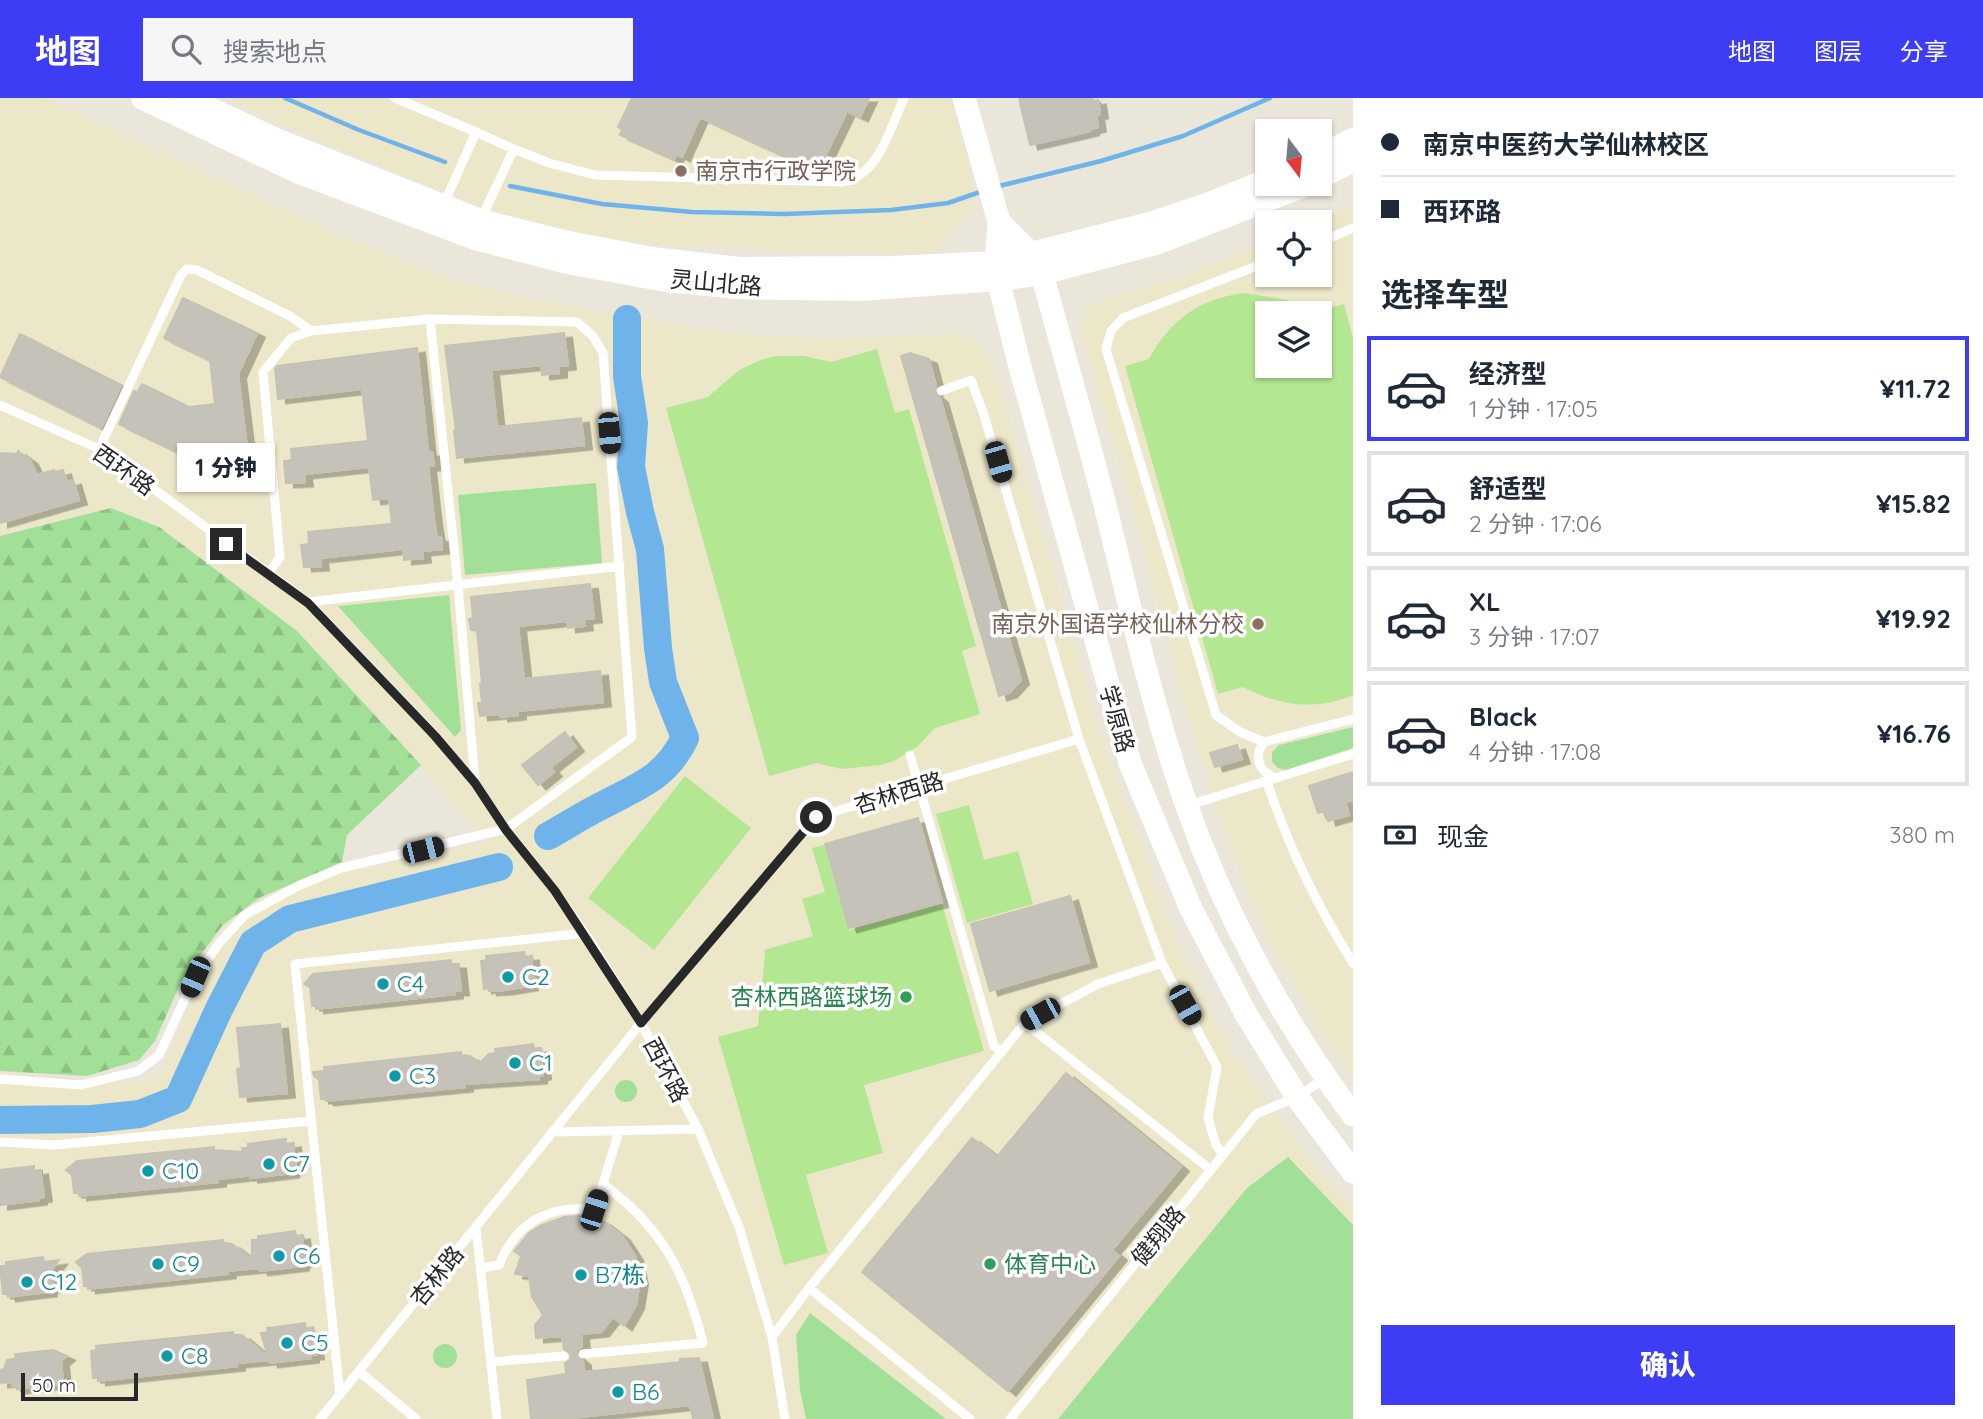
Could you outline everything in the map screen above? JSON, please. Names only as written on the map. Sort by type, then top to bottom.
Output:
[{"type":"main road","name":"灵山北路","points":[[143,98],[299,172],[475,238],[567,262],[666,280],[799,290],[859,289],[997,271],[1156,243],[1278,196]]},
{"type":"main road","name":"灵山北路","points":[[186,98],[278,141],[443,207],[480,221],[564,242],[652,259],[740,269],[893,268],[997,271]]},
{"type":"main road","points":[[1332,151],[1353,140]]},
{"type":"main road","points":[[1332,171],[1353,160]]},
{"type":"main road","name":"灵山北路","points":[[1037,263],[1255,186]]},
{"type":"street","name":"学原路","points":[[964,98],[999,222],[997,271],[1020,367],[1129,763],[1191,909],[1245,1014],[1297,1097],[1353,1172]]},
{"type":"street","name":"学原路","points":[[999,222],[1037,263],[1107,514],[1127,603],[1187,806],[1223,894],[1271,989],[1325,1078],[1353,1115]]},
{"type":"lane","points":[[395,98],[549,163],[595,175],[842,182],[856,178],[873,163],[904,98]]},
{"type":"lane","points":[[443,207],[476,132]]},
{"type":"lane","points":[[480,221],[514,149]]},
{"type":"lane","points":[[1332,237],[1353,228]]},
{"type":"lane","points":[[1255,267],[1123,317],[1111,331],[1107,349],[1216,715],[1240,732],[1264,742],[1353,719]]},
{"type":"lane","points":[[99,449],[181,275],[187,270],[197,270],[290,316],[311,331]]},
{"type":"lane","points":[[430,319],[475,783]]},
{"type":"lane","points":[[0,1079],[81,1085],[138,1071],[159,1055],[195,977],[220,942],[245,915],[298,886],[341,868],[506,830],[632,737],[603,353],[593,336],[577,322],[430,319],[311,331],[291,338],[263,372],[280,557],[268,574]]},
{"type":"lane","points":[[941,391],[971,380],[983,412],[1079,739],[1162,963],[1217,1068],[1208,1118],[1216,1145],[1223,1155]]},
{"type":"lane","name":"西环路","points":[[0,405],[99,449],[308,603],[435,736],[475,783],[506,830],[585,933],[641,1023],[698,1129],[739,1227],[772,1337],[785,1419]]},
{"type":"lane","points":[[308,603],[620,566]]},
{"type":"lane","name":"杏林西路","points":[[641,1023],[816,817],[1079,739]]},
{"type":"lane","points":[[1264,742],[1260,748],[1258,762],[1264,772],[1277,778]]},
{"type":"lane","points":[[1187,806],[1353,754]]},
{"type":"lane","points":[[910,755],[994,1046],[1002,1051]]},
{"type":"lane","points":[[1266,782],[1295,856],[1353,963]]},
{"type":"lane","points":[[340,1395],[295,964],[585,933]]},
{"type":"lane","points":[[772,1337],[1024,1023],[1098,984],[1162,963]]},
{"type":"lane","name":"杏林路","points":[[320,1419],[641,1023]]},
{"type":"lane","points":[[1024,1023],[1211,1170]]},
{"type":"lane","name":"健翔路","points":[[1010,1419],[1256,1114],[1297,1097],[1325,1078]]},
{"type":"lane","points":[[0,1142],[54,1145],[311,1121]]},
{"type":"lane","points":[[552,1132],[698,1129]]},
{"type":"lane","points":[[481,1268],[499,1265],[510,1243],[537,1217],[571,1208],[594,1210],[618,1131]]},
{"type":"lane","points":[[583,1354],[703,1343],[685,1282],[667,1247],[638,1212],[603,1184]]},
{"type":"lane","points":[[476,1228],[497,1419]]},
{"type":"lane","points":[[809,1288],[970,1419]]},
{"type":"lane","points":[[491,1362],[564,1356]]},
{"type":"lane","points":[[360,1372],[416,1419]]},
{"type":"shaded area","points":[[0,98],[45,98],[345,238],[443,276],[490,290],[610,314],[755,336],[838,339],[953,334],[966,335],[976,341],[994,365],[1098,727],[1187,961],[1230,1047],[1298,1144],[1353,1209],[1353,1419],[0,1419],[0,1084],[140,1081],[156,1076],[161,1072],[207,968],[242,916],[322,878],[484,842],[485,839],[301,634],[138,522],[0,552]]},
{"type":"shaded area","name":"南京市行政学院","points":[[220,98],[951,98],[975,206],[935,254],[818,253],[630,242],[538,226],[417,181]]},
{"type":"shaded area","name":"南京外国语学校仙林分校","points":[[1353,205],[1353,1076],[1321,1030],[1273,950],[1243,881],[1217,810],[1187,713],[1140,535],[1080,329],[1085,310],[1104,300],[1182,276],[1255,247],[1255,287],[1332,287],[1332,214]]},
{"type":"green space","points":[[1246,293],[1289,301],[1255,301],[1255,378],[1332,378],[1332,307],[1344,304],[1353,338],[1353,695],[1339,700],[1311,705],[1297,704],[1270,699],[1243,687],[1218,694],[1125,366],[1149,359],[1177,322],[1201,305]]},
{"type":"green space","points":[[877,349],[895,413],[909,409],[976,646],[962,651],[980,714],[935,728],[917,747],[894,761],[881,765],[842,769],[817,763],[769,776],[666,408],[708,397],[739,370],[763,359],[804,356],[831,362]]},
{"type":"green space","points":[[596,483],[602,563],[465,575],[458,495]]},
{"type":"green space","points":[[111,508],[159,527],[297,631],[421,765],[347,835],[342,862],[259,898],[222,926],[181,982],[155,1041],[139,1060],[87,1076],[0,1071],[0,536]]},
{"type":"green space","points":[[449,595],[461,730],[455,737],[338,606]]},
{"type":"green space","points":[[1353,727],[1353,748],[1286,770],[1278,768],[1272,762],[1272,752],[1279,745]]},
{"type":"green space","points":[[685,776],[751,828],[654,950],[588,898]]},
{"type":"green space","points":[[969,805],[984,860],[1018,851],[1033,904],[967,923],[936,814]]},
{"type":"green space","points":[[824,845],[849,930],[942,904],[984,1051],[864,1085],[883,1153],[806,1175],[828,1253],[784,1265],[718,1037],[758,1026],[764,950],[813,936],[802,899],[825,892],[812,848]]},
{"type":"green space","points":[[626,1080],[634,1083],[637,1091],[634,1099],[626,1102],[618,1099],[615,1091],[618,1083]]},
{"type":"green space","points":[[1288,1157],[1353,1225],[1353,1419],[1058,1419],[1247,1188]]},
{"type":"green space","points":[[810,1313],[946,1419],[806,1419],[800,1390],[796,1335]]},
{"type":"green space","points":[[445,1344],[454,1347],[457,1356],[454,1365],[445,1368],[436,1365],[433,1356],[436,1347]]},
{"type":"building","points":[[632,98],[869,98],[860,117],[847,111],[821,165],[809,159],[806,166],[700,117],[682,157],[677,154],[674,159],[620,135],[622,129],[618,127]]},
{"type":"building","points":[[1019,98],[1098,100],[1098,127],[1030,145]]},
{"type":"building","points":[[183,298],[257,333],[238,374],[247,447],[182,454],[119,424],[134,391],[137,393],[142,384],[189,407],[215,404],[210,360],[164,338]]},
{"type":"building","points":[[564,333],[568,365],[559,366],[559,373],[542,375],[541,365],[491,370],[497,427],[581,418],[584,445],[457,458],[445,346]]},
{"type":"building","points":[[20,334],[121,385],[101,428],[0,377]]},
{"type":"building","points":[[417,348],[428,452],[432,452],[434,466],[428,466],[434,520],[437,538],[441,537],[442,549],[422,551],[423,558],[404,560],[403,549],[320,558],[321,566],[304,567],[301,545],[309,544],[308,532],[392,524],[389,498],[373,500],[369,467],[304,474],[305,482],[286,483],[284,461],[292,460],[291,449],[368,441],[362,389],[278,399],[275,369],[277,366]]},
{"type":"building","points":[[910,353],[929,359],[936,386],[934,393],[940,398],[1021,680],[1009,693],[999,696],[901,356]]},
{"type":"building","points":[[18,451],[30,460],[37,475],[63,470],[67,482],[73,480],[79,500],[0,523],[0,453],[17,454]]},
{"type":"building","points":[[590,584],[594,618],[584,619],[585,626],[568,628],[567,621],[518,626],[524,679],[600,671],[603,702],[518,711],[518,715],[480,716],[478,703],[482,703],[482,684],[477,631],[471,630],[469,619],[473,618],[471,597]]},
{"type":"building","points":[[565,732],[576,747],[550,768],[554,772],[538,785],[522,765]]},
{"type":"building","points":[[1237,745],[1242,759],[1215,767],[1210,753]]},
{"type":"building","points":[[1353,772],[1353,800],[1345,802],[1349,815],[1328,821],[1325,811],[1318,813],[1309,786]]},
{"type":"building","points":[[918,818],[942,902],[849,928],[825,844]]},
{"type":"building","points":[[1070,896],[1089,962],[990,991],[971,924]]},
{"type":"building","name":"C2","points":[[524,952],[525,957],[531,956],[534,983],[504,990],[484,989],[481,961],[487,960],[486,956]]},
{"type":"building","name":"C4","points":[[451,960],[451,964],[458,964],[461,991],[455,991],[455,994],[316,1009],[316,1006],[312,1006],[310,987],[304,984],[313,974]]},
{"type":"building","points":[[280,1024],[287,1093],[240,1097],[237,1069],[241,1068],[237,1028]]},
{"type":"building","name":"C3","points":[[533,1044],[534,1049],[540,1048],[543,1075],[539,1076],[539,1079],[465,1084],[465,1087],[326,1101],[321,1099],[319,1080],[313,1072],[325,1071],[324,1067],[461,1052],[461,1055],[470,1056],[480,1063],[489,1054],[496,1053],[495,1049]]},
{"type":"building","name":"体育中心","points":[[1066,1073],[1181,1167],[1112,1250],[1119,1256],[1008,1391],[862,1272],[972,1138],[997,1157]]},
{"type":"building","name":"C10","points":[[286,1139],[286,1144],[293,1143],[296,1170],[291,1173],[79,1196],[79,1193],[74,1193],[72,1175],[66,1170],[77,1161],[214,1147],[214,1150],[243,1152],[242,1148],[248,1148],[248,1144]]},
{"type":"building","points":[[34,1166],[34,1171],[40,1170],[44,1197],[0,1205],[0,1170]]},
{"type":"building","points":[[564,1217],[594,1217],[603,1221],[622,1236],[635,1256],[640,1280],[636,1305],[624,1326],[613,1317],[601,1332],[581,1334],[582,1347],[577,1350],[576,1355],[583,1361],[584,1372],[699,1358],[713,1419],[693,1419],[690,1405],[580,1419],[531,1419],[527,1380],[566,1374],[565,1363],[570,1360],[571,1355],[564,1349],[562,1336],[536,1338],[535,1325],[543,1315],[532,1297],[529,1276],[515,1274],[521,1256],[514,1251],[529,1233],[540,1226]]},
{"type":"building","name":"C9","points":[[295,1231],[296,1236],[302,1235],[305,1262],[301,1263],[301,1266],[260,1271],[259,1268],[227,1271],[228,1274],[88,1289],[88,1286],[84,1286],[82,1268],[76,1262],[87,1254],[223,1240],[252,1259],[252,1240],[258,1240],[258,1236]]},
{"type":"building","name":"C12","points":[[43,1257],[44,1262],[59,1260],[51,1271],[53,1288],[48,1289],[49,1292],[8,1297],[3,1294],[0,1266],[6,1266],[6,1262]]},
{"type":"building","name":"C8","points":[[305,1323],[306,1329],[312,1328],[316,1355],[311,1355],[311,1358],[270,1363],[269,1360],[237,1363],[237,1366],[98,1381],[98,1378],[93,1378],[91,1351],[97,1350],[96,1346],[233,1332],[233,1335],[242,1335],[268,1357],[261,1333],[268,1332],[267,1328]]},
{"type":"building","points":[[53,1350],[67,1356],[61,1361],[63,1381],[58,1382],[59,1384],[17,1389],[12,1382],[0,1383],[0,1370],[4,1369],[7,1360],[16,1358],[15,1354]]},
{"type":"waterway","points":[[285,98],[359,130],[445,162]]},
{"type":"waterway","points":[[995,187],[1101,161],[1183,136],[1270,98]]},
{"type":"waterway","points":[[510,186],[602,204],[692,212],[784,214],[891,210],[948,203],[983,191]]},
{"type":"waterway","points":[[548,836],[649,780],[669,763],[685,738],[663,682],[650,549],[631,467],[634,423],[627,376],[627,319]]},
{"type":"waterway","points":[[0,1120],[92,1119],[140,1114],[178,1099],[253,943],[290,919],[499,867]]},
{"type":"place","name":"南京市行政学院","points":[[681,171]]},
{"type":"place","name":"南京外国语学校仙林分校","points":[[1258,624]]},
{"type":"place","name":"C2","points":[[508,977]]},
{"type":"place","name":"C4","points":[[383,984]]},
{"type":"place","name":"杏林西路篮球场","points":[[906,997]]},
{"type":"place","name":"C1","points":[[515,1063]]},
{"type":"place","name":"C3","points":[[395,1076]]},
{"type":"place","name":"C7","points":[[269,1164]]},
{"type":"place","name":"C10","points":[[148,1171]]},
{"type":"place","name":"C6","points":[[279,1256]]},
{"type":"place","name":"C9","points":[[158,1264]]},
{"type":"place","name":"体育中心","points":[[990,1264]]},
{"type":"place","name":"B7栋","points":[[581,1275]]},
{"type":"place","name":"C12","points":[[27,1282]]},
{"type":"place","name":"C5","points":[[287,1343]]},
{"type":"place","name":"C8","points":[[167,1356]]},
{"type":"place","name":"B6","points":[[618,1392]]},
{"type":"route","points":[[226,544],[308,603],[435,736],[475,783],[528,860],[555,891],[585,933],[641,1023],[816,817]]}]
